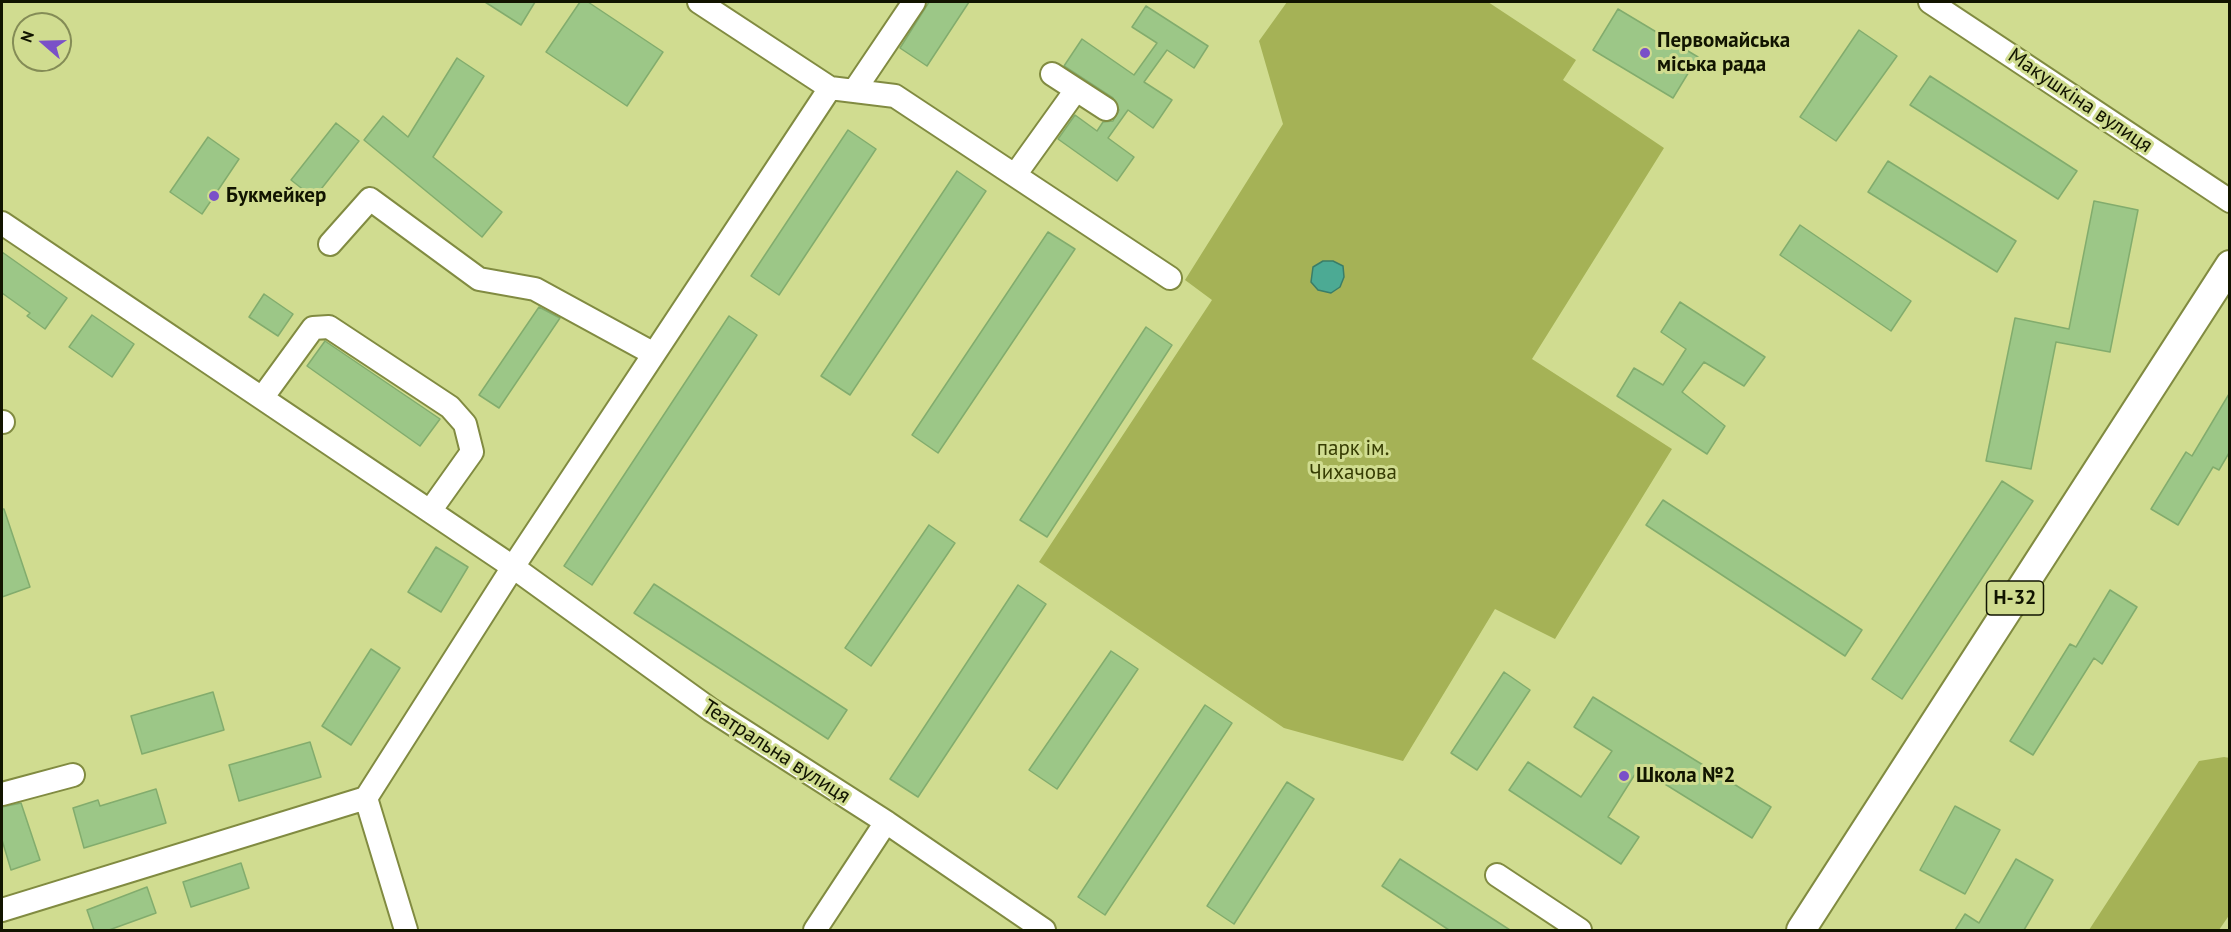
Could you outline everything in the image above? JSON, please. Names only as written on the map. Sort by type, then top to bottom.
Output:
[{"type":"main road","name":"Н-32","points":[[1801,930],[2229,265]]},
{"type":"street","points":[[699,2],[830,88],[895,96],[1170,278]]},
{"type":"street","points":[[854,91],[914,2]]},
{"type":"street","name":"Макушкіна вулиця","points":[[1930,2],[2229,201]]},
{"type":"street","points":[[1052,74],[1106,109]]},
{"type":"street","points":[[2,910],[366,798],[513,567],[830,88]]},
{"type":"street","points":[[1015,175],[1076,90]]},
{"type":"street","points":[[330,244],[370,199],[479,279],[535,288],[654,354]]},
{"type":"street","name":"Театральна вулиця","points":[[2,224],[513,567],[711,711],[886,822],[1044,930]]},
{"type":"street","points":[[262,398],[313,328],[329,327],[450,407],[465,424],[472,452],[430,511]]},
{"type":"street","points":[[2,794],[73,775]]},
{"type":"street","points":[[366,798],[406,930]]},
{"type":"street","points":[[815,930],[886,822]]},
{"type":"street","points":[[1497,875],[1580,930]]},
{"type":"green space","name":"парк ім. Чихачова","points":[[1287,2],[1488,2],[1576,60],[1563,80],[1664,148],[1532,359],[1672,449],[1555,639],[1495,609],[1403,761],[1284,728],[1039,562],[1212,300],[1185,280],[1283,124],[1259,41]]},
{"type":"green space","points":[[2230,758],[2230,914],[2219,930],[2089,930],[2199,761]]},
{"type":"water","points":[[1323,261],[1333,261],[1343,266],[1344,277],[1340,287],[1331,293],[1318,290],[1311,282],[1313,267]]},
{"type":"building","points":[[485,2],[535,2],[521,25]]},
{"type":"building","points":[[580,2],[588,2],[663,52],[627,106],[546,52]]},
{"type":"building","points":[[929,2],[969,2],[927,66],[900,48]]},
{"type":"building","points":[[1146,6],[1208,46],[1194,68],[1167,50],[1144,82],[1172,100],[1153,128],[1128,110],[1108,138],[1134,157],[1117,181],[1058,139],[1075,115],[1097,131],[1103,122],[1113,121],[1119,110],[1113,98],[1064,66],[1082,39],[1134,75],[1157,43],[1132,27]]},
{"type":"building","name":"Первомайська міська рада","points":[[1618,9],[1698,57],[1673,98],[1593,50]]},
{"type":"building","points":[[1859,30],[1897,56],[1836,141],[1800,117]]},
{"type":"building","points":[[457,58],[484,76],[433,157],[502,212],[482,237],[364,140],[383,116],[408,137]]},
{"type":"building","points":[[1930,76],[2077,171],[2058,199],[1910,105]]},
{"type":"building","points":[[336,123],[359,141],[314,198],[291,180]]},
{"type":"building","points":[[848,130],[876,149],[779,295],[751,276]]},
{"type":"building","points":[[208,137],[239,159],[202,214],[170,192]]},
{"type":"building","points":[[1888,161],[2016,241],[1997,272],[1868,192]]},
{"type":"building","points":[[957,171],[986,191],[850,395],[821,376]]},
{"type":"building","points":[[2094,201],[2138,210],[2110,352],[2056,342],[2031,469],[1986,461],[2015,318],[2069,329]]},
{"type":"building","points":[[1800,225],[1911,301],[1891,331],[1780,255]]},
{"type":"building","points":[[1048,232],[1075,249],[938,453],[912,435]]},
{"type":"building","points":[[2,252],[67,298],[45,329],[27,316],[30,313],[2,293]]},
{"type":"building","points":[[264,294],[293,314],[278,336],[249,317]]},
{"type":"building","points":[[1680,302],[1765,357],[1744,386],[1704,362],[1682,392],[1725,426],[1707,454],[1617,396],[1634,368],[1663,385],[1686,349],[1661,332]]},
{"type":"building","points":[[539,307],[560,318],[499,408],[479,395]]},
{"type":"building","points":[[92,315],[134,344],[112,377],[69,347]]},
{"type":"building","points":[[729,316],[757,335],[592,585],[564,566]]},
{"type":"building","points":[[1146,327],[1172,345],[1047,537],[1020,520]]},
{"type":"building","points":[[325,341],[440,419],[420,446],[307,366]]},
{"type":"building","points":[[2229,394],[2229,453],[2219,470],[2213,467],[2178,525],[2151,509],[2186,452],[2192,456]]},
{"type":"building","points":[[2002,481],[2033,501],[1902,699],[1872,679]]},
{"type":"building","points":[[1663,500],[1862,630],[1845,656],[1646,525]]},
{"type":"building","points":[[2,509],[4,509],[30,587],[2,597]]},
{"type":"building","points":[[929,525],[955,543],[871,666],[845,648]]},
{"type":"building","points":[[436,547],[468,567],[441,612],[408,592]]},
{"type":"building","points":[[654,584],[847,710],[828,739],[634,613]]},
{"type":"building","points":[[1018,585],[1046,604],[918,797],[890,779]]},
{"type":"building","points":[[2110,590],[2137,607],[2102,664],[2094,658],[2033,755],[2010,741],[2070,644],[2076,647]]},
{"type":"building","points":[[371,649],[400,668],[351,745],[322,726]]},
{"type":"building","points":[[1111,651],[1138,669],[1057,789],[1029,770]]},
{"type":"building","points":[[1504,672],[1530,690],[1477,770],[1451,753]]},
{"type":"building","points":[[213,692],[224,730],[142,754],[131,716]]},
{"type":"building","points":[[1593,697],[1771,807],[1752,838],[1639,768],[1608,817],[1639,837],[1621,864],[1509,790],[1528,762],[1581,797],[1612,751],[1574,727]]},
{"type":"building","points":[[1205,705],[1232,723],[1105,915],[1078,897]]},
{"type":"building","points":[[310,742],[321,777],[239,801],[229,765]]},
{"type":"building","points":[[1287,782],[1314,799],[1234,924],[1207,906]]},
{"type":"building","points":[[156,789],[166,823],[84,848],[73,808],[98,800],[100,806]]},
{"type":"building","points":[[21,803],[40,860],[11,870],[2,840],[2,807]]},
{"type":"building","points":[[1955,806],[2000,830],[1965,894],[1920,870]]},
{"type":"building","points":[[1400,859],[1510,930],[1449,930],[1382,886]]},
{"type":"building","points":[[2016,859],[2053,880],[2024,930],[1955,930],[1965,914],[1979,923]]},
{"type":"building","points":[[241,863],[249,888],[191,907],[183,882]]},
{"type":"building","points":[[147,887],[156,913],[109,930],[94,930],[87,910]]},
{"type":"place","name":"Первомайська міська рада","points":[[1645,53]]},
{"type":"place","name":"Букмейкер","points":[[214,196]]},
{"type":"place","name":"Школа №2","points":[[1624,776]]}]
